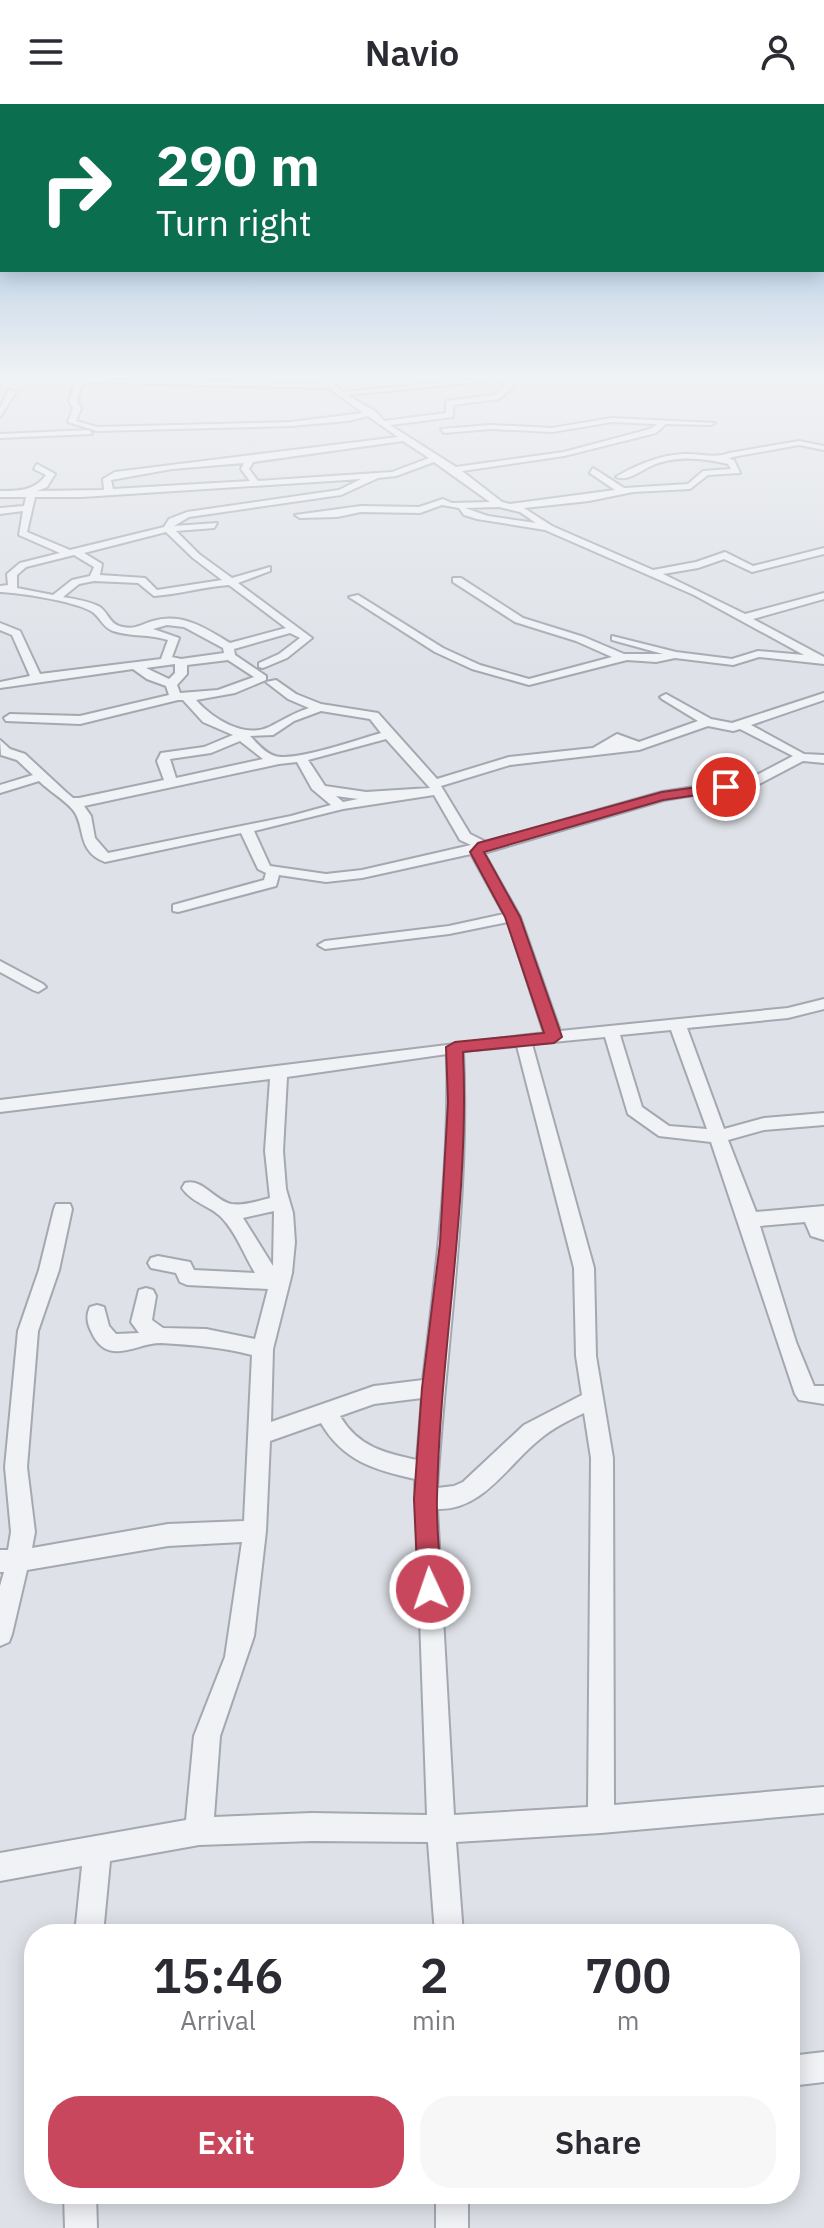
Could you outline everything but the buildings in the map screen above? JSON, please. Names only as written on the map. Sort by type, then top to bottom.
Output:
[{"type":"street","points":[[0,502],[44,485],[49,473]]},
{"type":"street","points":[[109,491],[107,479],[127,473]]},
{"type":"street","points":[[248,473],[256,484]]},
{"type":"street","points":[[0,494],[256,484],[395,473]]},
{"type":"street","points":[[459,473],[505,505],[523,510],[548,527],[698,593],[823,660]]},
{"type":"street","points":[[596,473],[622,491]]},
{"type":"street","points":[[620,477],[633,473]]},
{"type":"street","points":[[300,515],[337,514],[357,509],[420,510],[443,502],[457,506],[505,505],[589,498],[622,491],[690,486],[706,473]]},
{"type":"street","points":[[168,529],[172,521],[187,515],[299,500],[344,490],[376,476]]},
{"type":"street","points":[[187,515],[188,491],[192,487]]},
{"type":"street","points":[[344,490],[351,493],[347,501],[357,509]]},
{"type":"street","points":[[25,493],[31,496],[22,533],[40,538],[99,566],[94,578]]},
{"type":"street","points":[[457,506],[467,515],[548,527]]},
{"type":"street","points":[[0,511],[27,508]]},
{"type":"street","points":[[4,589],[13,586],[12,574],[23,565],[168,529],[214,525]]},
{"type":"street","points":[[168,529],[230,582],[307,638],[283,656],[249,670]]},
{"type":"street","points":[[650,573],[698,565],[725,555],[752,569],[824,551]]},
{"type":"street","points":[[54,599],[76,582],[94,578],[141,580],[154,593],[230,582],[267,569]]},
{"type":"street","points":[[457,580],[519,620],[580,639],[626,658],[654,647]]},
{"type":"street","points":[[4,589],[96,609],[109,627],[128,633],[142,632],[174,638],[166,659],[178,661]]},
{"type":"street","points":[[744,618],[824,596]]},
{"type":"street","points":[[354,597],[439,650],[476,667],[529,682],[559,677],[597,662],[675,655]]},
{"type":"street","points":[[142,632],[147,627],[171,621],[191,623],[249,670],[277,687],[322,707],[374,716],[436,787],[465,837],[483,846]]},
{"type":"street","points":[[0,626],[16,633],[36,677]]},
{"type":"street","points":[[0,685],[36,677],[229,652],[292,630]]},
{"type":"street","points":[[616,638],[675,655],[733,662],[790,642]]},
{"type":"street","points":[[0,644],[19,643]]},
{"type":"street","points":[[761,654],[823,660]]},
{"type":"street","points":[[7,719],[80,720],[170,700],[181,674],[178,661]]},
{"type":"street","points":[[135,665],[173,690],[192,697],[215,695],[282,676],[279,670],[263,665]]},
{"type":"street","points":[[101,669],[146,673]]},
{"type":"street","points":[[529,682],[527,687],[539,693]]},
{"type":"street","points":[[666,697],[707,722],[733,727],[824,696]]},
{"type":"street","points":[[192,697],[189,700],[207,719],[240,734],[256,750],[278,760]]},
{"type":"street","points":[[171,782],[163,761],[165,756],[207,750],[240,734],[269,732],[290,718],[306,701]]},
{"type":"street","points":[[290,718],[322,707]]},
{"type":"street","points":[[79,802],[77,806],[84,816],[88,839],[105,858],[211,836],[228,829],[246,829],[310,817],[340,806],[436,787],[509,761],[596,751],[617,738],[639,746],[707,722]]},
{"type":"street","points":[[741,724],[801,757]]},
{"type":"street","points":[[0,744],[5,752],[21,757],[70,802],[79,802],[347,748],[389,735]]},
{"type":"street","points":[[300,757],[323,790],[340,806]]},
{"type":"street","points":[[246,829],[265,869],[326,878],[350,876],[483,846],[662,796],[754,781],[801,757],[824,759]]},
{"type":"street","points":[[0,789],[42,776]]},
{"type":"street","points":[[323,790],[335,794],[399,795]]},
{"type":"street","points":[[483,846],[477,852],[513,917],[552,1029]]},
{"type":"street","points":[[178,908],[271,883],[273,871]]},
{"type":"street","points":[[325,945],[449,930],[513,917]]},
{"type":"street","points":[[0,966],[38,987]]},
{"type":"street","points":[[0,1106],[523,1040],[552,1029],[590,1033],[788,1013],[824,1004]]},
{"type":"street","points":[[677,1024],[720,1136],[786,1342],[806,1394],[824,1395]]},
{"type":"street","points":[[611,1031],[634,1110],[665,1132],[720,1136],[764,1124],[824,1119]]},
{"type":"street","points":[[523,1040],[584,1268],[586,1356],[602,1458],[601,1820]]},
{"type":"street","points":[[448,1924],[425,1497],[449,1243],[457,1102],[455,1047]]},
{"type":"street","points":[[199,1831],[207,1736],[237,1657],[255,1531],[263,1349],[280,1282],[285,1242],[274,1151],[279,1072]]},
{"type":"street","points":[[191,1188],[218,1209],[239,1213],[281,1202]]},
{"type":"street","points":[[0,1634],[9,1561],[23,1532],[16,1467],[28,1331],[49,1270],[63,1209]]},
{"type":"street","points":[[227,1211],[245,1234],[261,1267],[280,1282]]},
{"type":"street","points":[[749,1220],[818,1214],[818,1231],[824,1233]]},
{"type":"street","points":[[158,1263],[183,1267],[187,1277],[280,1282]]},
{"type":"street","points":[[146,1296],[141,1322],[148,1331],[167,1338],[201,1336],[263,1349]]},
{"type":"street","points":[[97,1313],[97,1326],[108,1340],[124,1345],[158,1335]]},
{"type":"street","points":[[260,1435],[391,1391],[433,1388]]},
{"type":"street","points":[[425,1497],[439,1501],[475,1487],[532,1432],[565,1411],[593,1400]]},
{"type":"street","points":[[326,1412],[336,1432],[360,1455],[427,1472]]},
{"type":"street","points":[[9,1561],[168,1535],[255,1531]]},
{"type":"street","points":[[0,1867],[199,1831],[312,1827],[441,1829],[601,1820],[824,1800]]},
{"type":"street","points":[[90,1924],[98,1848]]},
{"type":"street","points":[[800,2070],[824,2067]]},
{"type":"street","points":[[80,2204],[81,2228]]},
{"type":"street","points":[[452,2204],[452,2228]]},
{"type":"route","points":[[430,1589],[425,1499],[449,1243],[457,1102],[455,1047],[554,1037],[513,917],[477,852],[483,846],[662,796],[726,787]]}]
